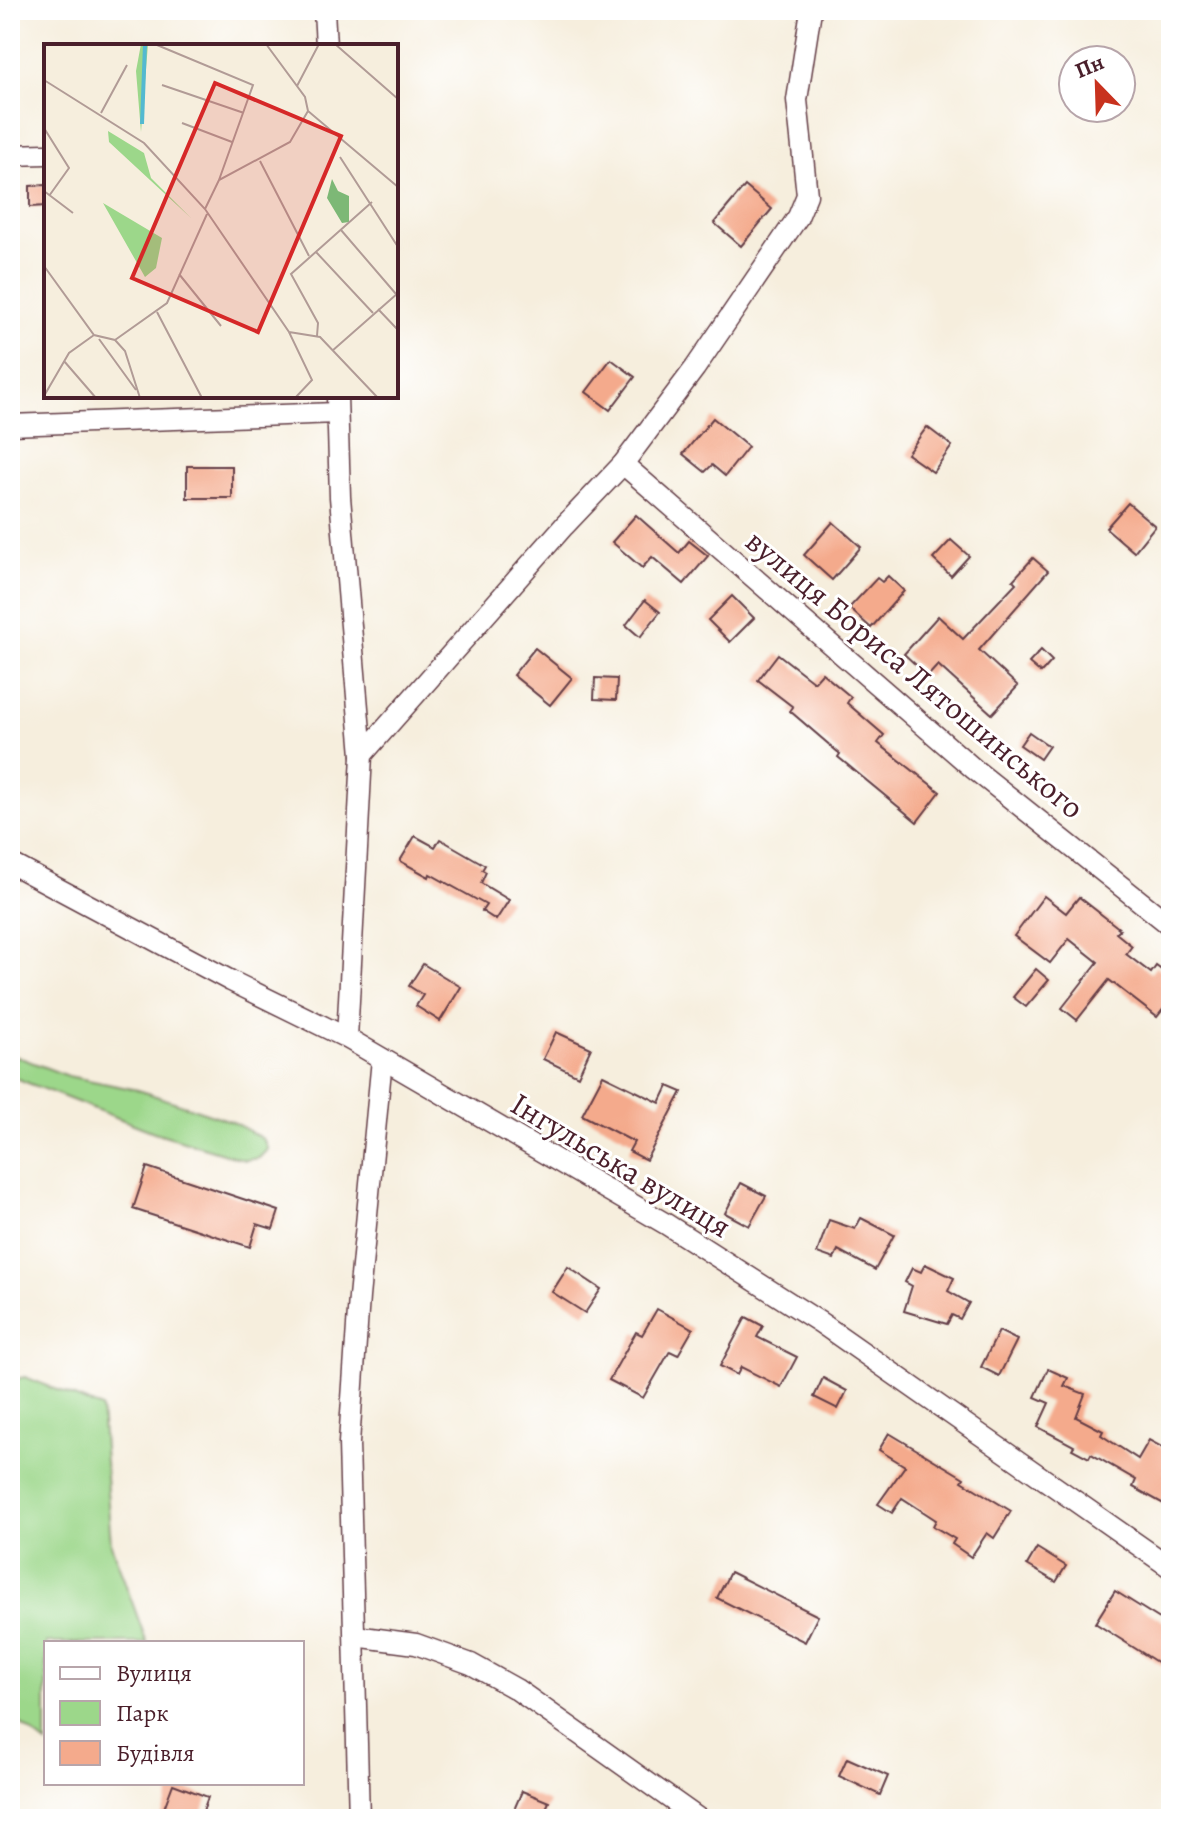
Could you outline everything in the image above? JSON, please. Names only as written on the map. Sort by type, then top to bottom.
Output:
[{"type":"street","points":[[324,10],[326,44]]},
{"type":"street","points":[[362,755],[564,526],[623,464],[695,368],[804,205],[807,195],[797,100],[811,10]]},
{"type":"street","points":[[10,155],[44,154]]},
{"type":"street","points":[[10,425],[337,404],[340,497],[362,755],[347,1038]]},
{"type":"street","name":"вулиця Бориса Лятошинського","points":[[623,464],[974,769],[1171,926]]},
{"type":"street","name":"Інгульська вулиця","points":[[10,863],[231,981],[347,1038],[666,1224],[821,1323],[1171,1568]]},
{"type":"street","points":[[359,1819],[349,1443],[359,1297],[382,1059]]},
{"type":"street","points":[[355,1636],[416,1644],[471,1664],[516,1689],[699,1819]]},
{"type":"green space","points":[[10,1054],[68,1076],[138,1090],[231,1121],[263,1139],[268,1149],[259,1158],[245,1160],[154,1132],[10,1076]]},
{"type":"green space","points":[[25,1377],[101,1408],[111,1544],[146,1641],[44,1641],[44,1742],[10,1711],[10,1380]]},
{"type":"building","points":[[44,185],[44,206],[30,207],[30,186]]},
{"type":"building","points":[[745,186],[772,209],[741,246],[714,223]]},
{"type":"building","points":[[611,359],[635,377],[610,410],[586,392]]},
{"type":"building","points":[[713,418],[748,447],[725,476],[712,465],[705,472],[683,454]]},
{"type":"building","points":[[927,427],[952,446],[933,472],[907,454]]},
{"type":"building","points":[[187,466],[232,466],[232,498],[187,498]]},
{"type":"building","points":[[1128,503],[1155,526],[1134,552],[1106,528]]},
{"type":"building","points":[[636,515],[679,553],[689,541],[708,556],[684,584],[652,557],[642,568],[612,542]]},
{"type":"building","points":[[833,522],[861,547],[832,580],[804,555]]},
{"type":"building","points":[[951,540],[969,556],[951,576],[933,559]]},
{"type":"building","points":[[1033,558],[1048,571],[979,650],[1018,686],[992,714],[938,665],[928,676],[904,654],[938,616],[963,639],[1016,583],[1013,580]]},
{"type":"building","points":[[888,576],[904,591],[871,628],[849,608],[877,578],[882,582]]},
{"type":"building","points":[[732,596],[754,618],[730,642],[708,620]]},
{"type":"building","points":[[645,600],[660,612],[640,637],[626,625]]},
{"type":"building","points":[[535,648],[572,678],[550,705],[513,675]]},
{"type":"building","points":[[1041,650],[1052,661],[1041,673],[1029,663]]},
{"type":"building","points":[[778,654],[814,682],[822,673],[851,697],[847,703],[884,735],[878,743],[940,792],[917,822],[838,757],[840,754],[790,711],[793,707],[758,680]]},
{"type":"building","points":[[595,678],[617,679],[616,700],[594,699]]},
{"type":"building","points":[[1029,732],[1049,746],[1040,759],[1020,745]]},
{"type":"building","points":[[415,836],[435,847],[440,839],[485,865],[482,870],[486,872],[481,883],[509,900],[496,920],[482,911],[486,905],[400,861]]},
{"type":"building","points":[[1044,896],[1066,913],[1079,897],[1120,929],[1116,933],[1132,946],[1126,954],[1151,973],[1156,966],[1171,977],[1171,999],[1157,1017],[1109,980],[1077,1020],[1062,1008],[1098,962],[1069,939],[1050,963],[1014,936]]},
{"type":"building","points":[[423,964],[461,987],[440,1021],[416,1006],[423,995],[409,986]]},
{"type":"building","points":[[1036,969],[1049,980],[1026,1007],[1013,997]]},
{"type":"building","points":[[556,1032],[591,1048],[578,1076],[543,1059]]},
{"type":"building","points":[[603,1075],[660,1103],[668,1086],[682,1092],[646,1160],[629,1151],[634,1142],[582,1115]]},
{"type":"building","points":[[147,1167],[279,1211],[273,1229],[257,1224],[250,1247],[133,1209]]},
{"type":"building","points":[[741,1183],[766,1196],[749,1226],[725,1213]]},
{"type":"building","points":[[861,1218],[894,1235],[875,1270],[838,1250],[834,1259],[817,1253],[829,1220],[855,1229]]},
{"type":"building","points":[[925,1264],[954,1278],[948,1291],[969,1303],[960,1319],[952,1315],[947,1324],[904,1311],[912,1286],[905,1282],[912,1268],[921,1272]]},
{"type":"building","points":[[568,1267],[601,1289],[585,1313],[552,1292]]},
{"type":"building","points":[[657,1309],[693,1329],[678,1355],[670,1351],[643,1398],[609,1380],[636,1332],[642,1335]]},
{"type":"building","points":[[746,1317],[763,1326],[757,1337],[797,1357],[781,1387],[741,1367],[737,1375],[720,1366]]},
{"type":"building","points":[[999,1331],[1017,1340],[999,1376],[981,1367]]},
{"type":"building","points":[[1048,1369],[1068,1378],[1064,1386],[1085,1394],[1076,1417],[1103,1431],[1101,1435],[1138,1459],[1149,1440],[1171,1452],[1164,1472],[1171,1476],[1171,1508],[1133,1487],[1136,1480],[1091,1454],[1089,1458],[1072,1449],[1074,1446],[1038,1427],[1049,1403],[1035,1397]]},
{"type":"building","points":[[823,1378],[847,1391],[838,1409],[814,1397]]},
{"type":"building","points":[[889,1433],[964,1478],[962,1481],[1011,1511],[994,1538],[987,1533],[971,1557],[952,1544],[955,1539],[933,1526],[936,1520],[902,1498],[892,1513],[878,1504],[905,1466],[879,1450]]},
{"type":"building","points":[[1037,1548],[1066,1566],[1056,1582],[1027,1565]]},
{"type":"building","points":[[730,1572],[818,1616],[805,1642],[717,1598]]},
{"type":"building","points":[[1115,1591],[1171,1626],[1171,1671],[1095,1623]]},
{"type":"building","points":[[847,1758],[888,1776],[880,1795],[839,1776]]},
{"type":"building","points":[[173,1785],[208,1797],[200,1819],[160,1819]]},
{"type":"building","points":[[522,1791],[549,1802],[541,1819],[510,1819]]}]
